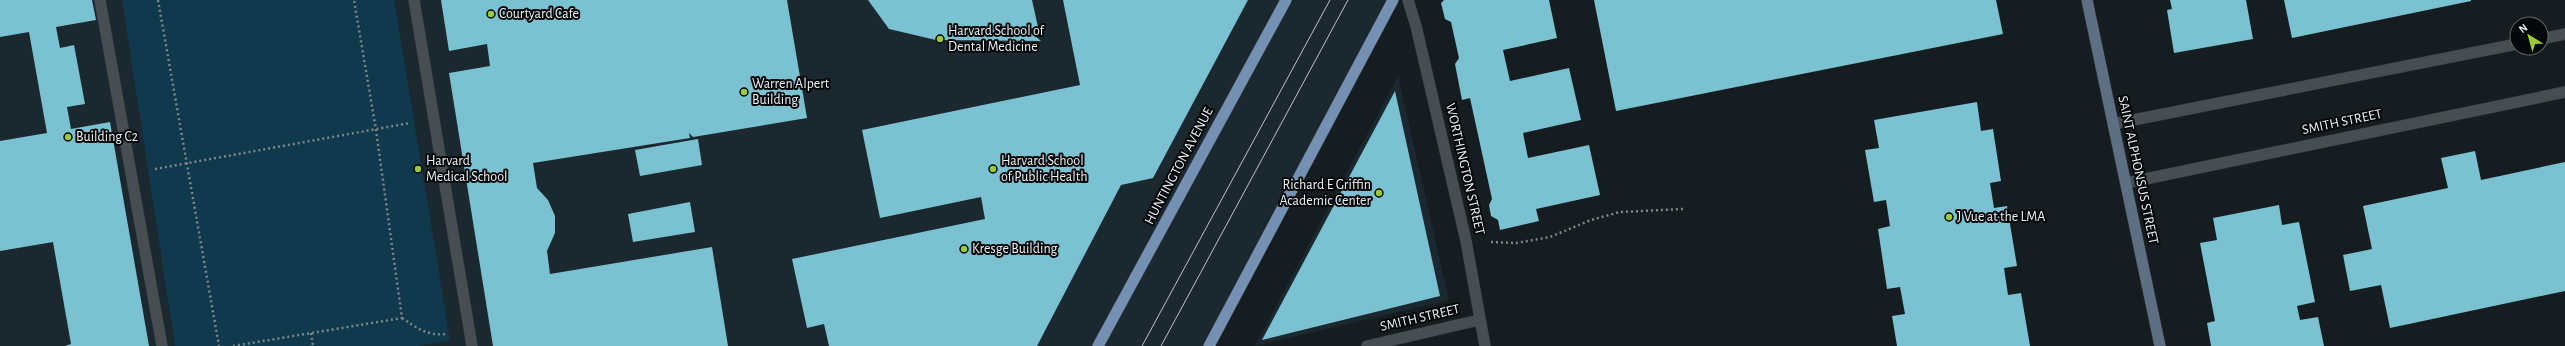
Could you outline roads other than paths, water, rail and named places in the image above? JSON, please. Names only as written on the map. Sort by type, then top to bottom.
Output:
[{"type":"main road","name":"HUNTINGTON AVENUE","points":[[1098,346],[1286,0]]},
{"type":"main road","points":[[1209,346],[1392,0]]},
{"type":"main road","name":"SAINT ALPHONSUS STREET","points":[[2087,0],[2160,346]]},
{"type":"street","points":[[100,0],[162,346]]},
{"type":"street","points":[[414,0],[472,346]]},
{"type":"street","name":"WORTHINGTON STREET","points":[[1408,0],[1416,26],[1466,242],[1479,320],[1485,346]]},
{"type":"street","points":[[2549,37],[2565,34]]},
{"type":"street","points":[[2113,124],[2509,46]]},
{"type":"street","name":"SMITH STREET","points":[[2126,182],[2565,92]]},
{"type":"street","name":"SMITH STREET","points":[[1368,346],[1479,320]]},
{"type":"tram line","points":[[1142,346],[1330,0]]},
{"type":"tram line","points":[[1161,346],[1348,0]]},
{"type":"place","name":"Courtyard Cafe","points":[[491,14]]},
{"type":"place","name":"Harvard School of Dental Medicine","points":[[940,39]]},
{"type":"place","name":"Warren Alpert Building","points":[[744,92]]},
{"type":"place","name":"Building C2","points":[[68,137]]},
{"type":"place","name":"Harvard Medical School","points":[[418,169]]},
{"type":"place","name":"Harvard School of Public Health","points":[[993,169]]},
{"type":"place","name":"Richard E Griffin Academic Center","points":[[1379,193]]},
{"type":"place","name":"J Vue at the LMA","points":[[1949,217]]},
{"type":"place","name":"Kresge Building","points":[[964,249]]}]
